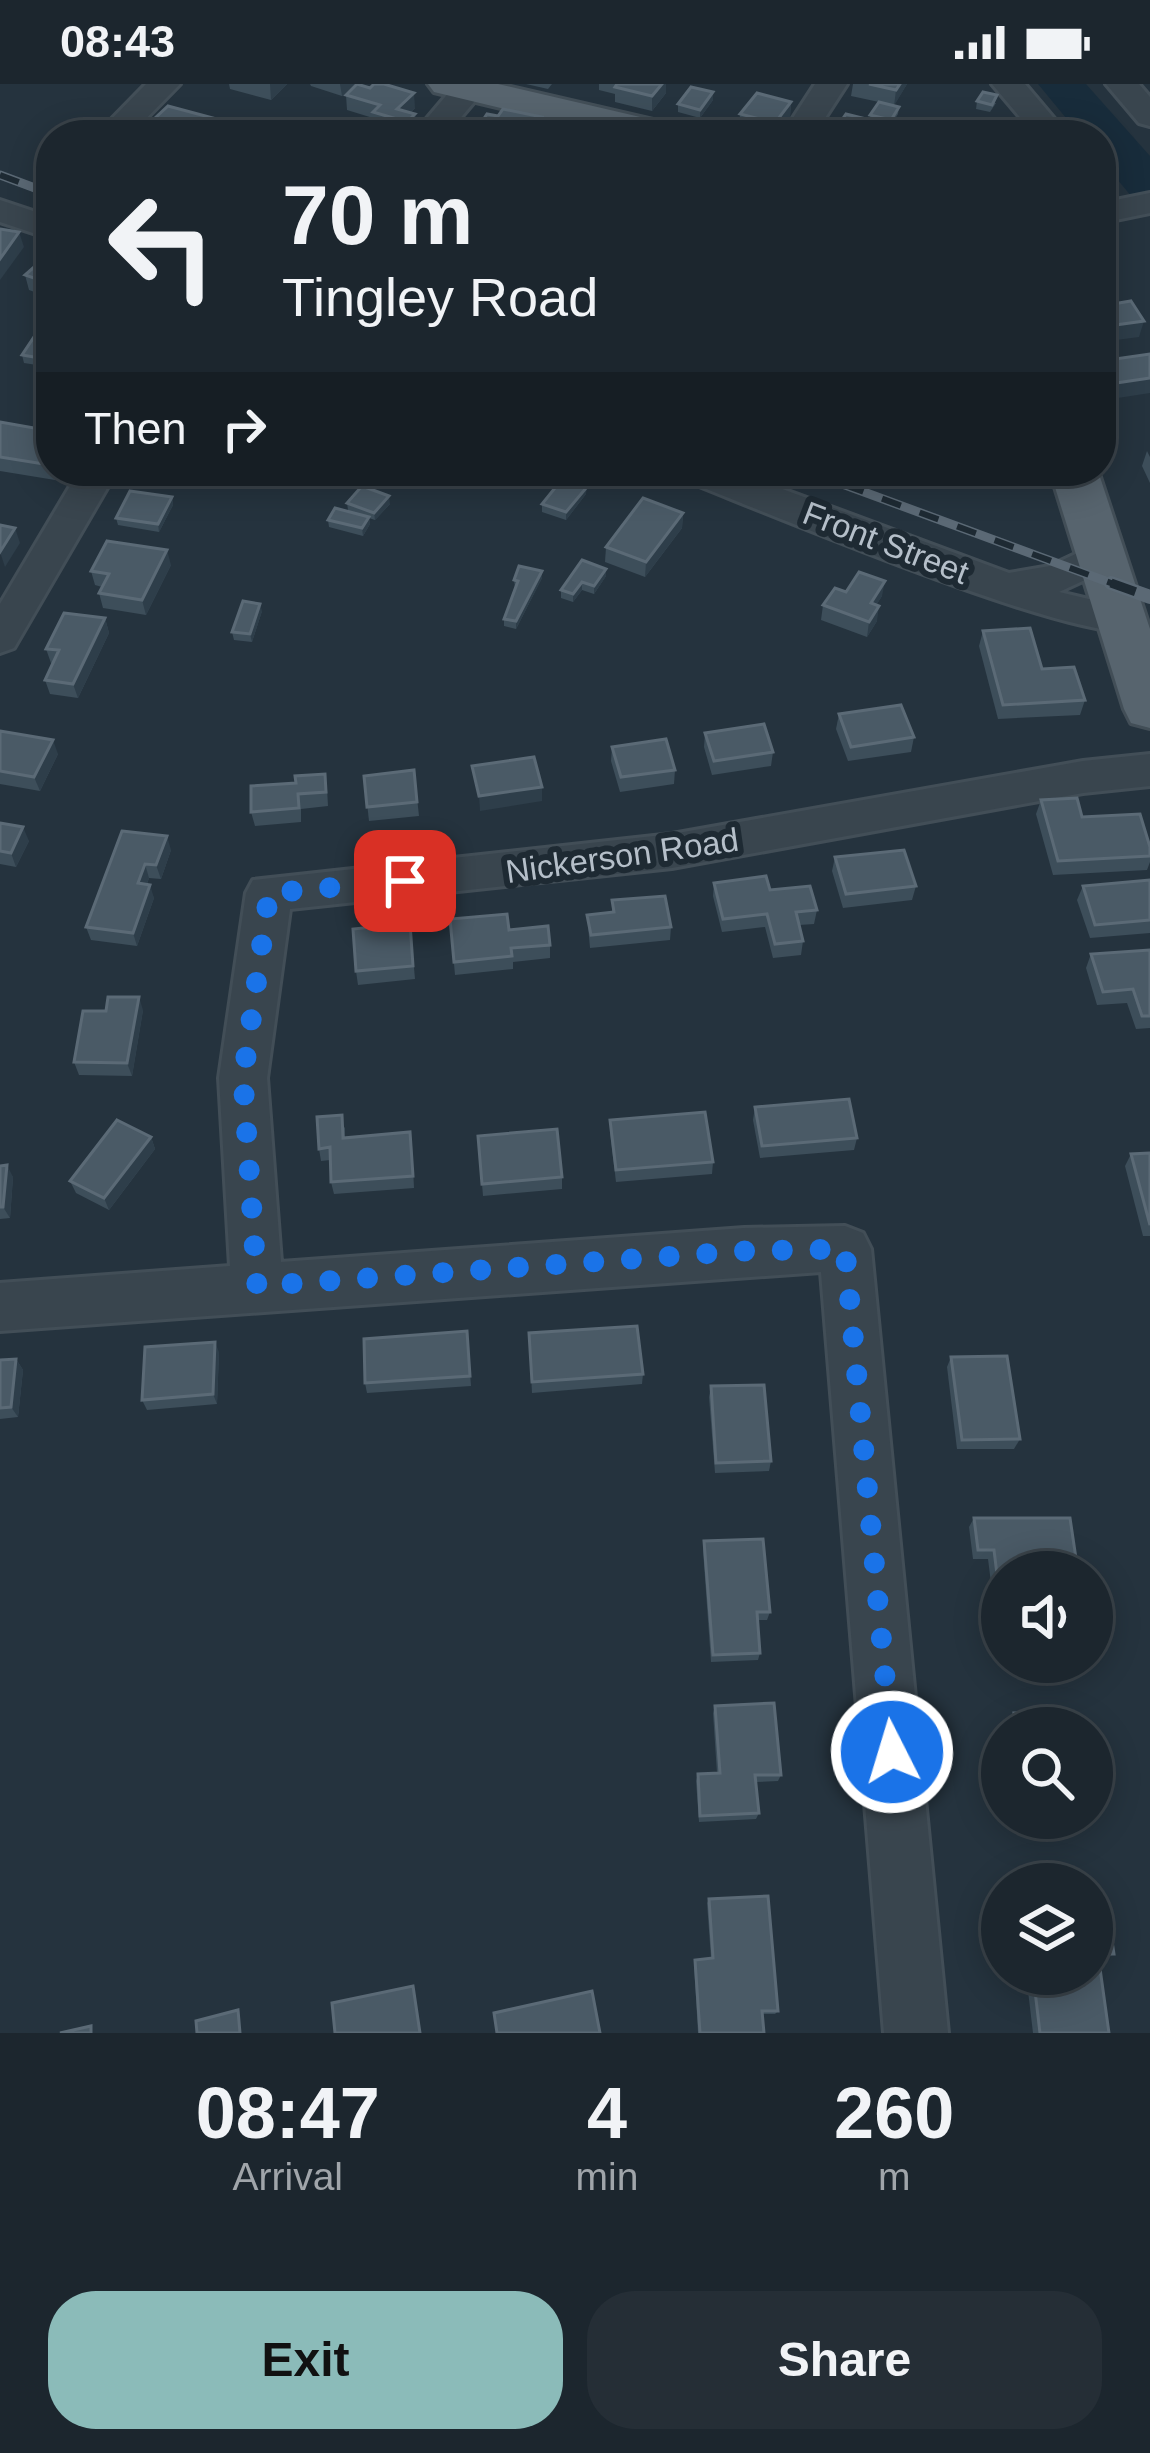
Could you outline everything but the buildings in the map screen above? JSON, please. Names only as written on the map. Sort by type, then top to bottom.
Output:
[{"type":"main road","points":[[457,103],[542,120]]},
{"type":"main road","points":[[1079,486],[1150,710]]},
{"type":"street","points":[[127,120],[164,84]]},
{"type":"street","points":[[808,120],[831,84]]},
{"type":"street","points":[[1008,84],[1039,120]]},
{"type":"street","points":[[1122,84],[1150,116]]},
{"type":"street","points":[[0,210],[36,223]]},
{"type":"street","points":[[0,638],[89,486]]},
{"type":"street","name":"Front Street","points":[[737,486],[1085,616],[1121,620]]},
{"type":"street","name":"Front Street","points":[[1008,587],[1059,578],[1101,556]]},
{"type":"street","name":"Nickerson Road","points":[[257,1286],[243,1078],[269,893],[616,859],[1083,777],[1150,770]]},
{"type":"street","points":[[0,1307],[744,1251],[845,1249],[916,2033]]},
{"type":"waterway","points":[[1061,84],[1092,120]]},
{"type":"waterway","points":[[1116,147],[1150,186]]},
{"type":"railway","points":[[0,175],[36,188]]},
{"type":"railway","points":[[848,486],[1119,586]]},
{"type":"railway","points":[[1111,583],[1150,597]]},
{"type":"route","points":[[405,881],[269,893],[243,1078],[257,1286],[744,1251],[845,1249],[892,1752]]}]
